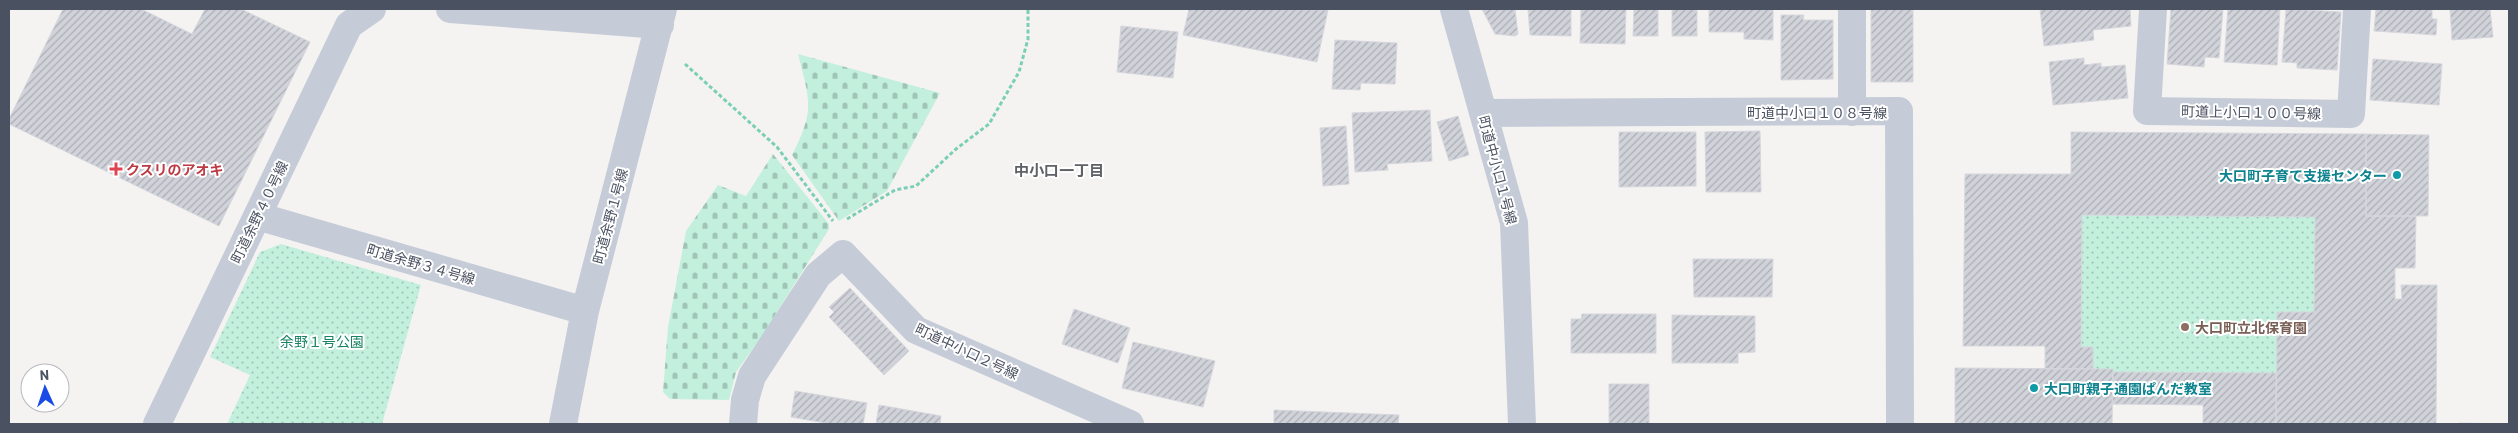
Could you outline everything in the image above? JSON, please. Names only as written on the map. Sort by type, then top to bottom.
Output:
[{"type":"street","name":"町道余野４０号線","points":[[157,424],[349,25],[372,9]]},
{"type":"street","points":[[450,9],[660,24]]},
{"type":"street","name":"町道中小口１号線","points":[[1454,9],[1514,223],[1522,424]]},
{"type":"street","points":[[1852,9],[1852,112]]},
{"type":"street","name":"町道上小口１００号線","points":[[2153,9],[2147,110],[2351,114],[2357,9]]},
{"type":"street","name":"町道余野１号線","points":[[563,424],[585,312],[660,24]]},
{"type":"street","name":"町道中小口１０８号線","points":[[1483,113],[1899,112],[1900,424]]},
{"type":"street","name":"町道余野３４号線","points":[[257,216],[585,312]]},
{"type":"street","points":[[743,424],[745,400],[752,376],[818,275],[844,254]]},
{"type":"street","name":"町道中小口２号線","points":[[844,254],[916,330],[1130,424]]},
{"type":"path","points":[[836,225],[896,190],[916,186],[956,149],[989,124],[1019,72],[1028,39],[1028,9]]},
{"type":"path","points":[[660,24],[777,147],[836,225],[844,254]]},
{"type":"green space","points":[[798,54],[940,93],[887,191],[839,221],[792,155],[804,127],[808,105]]},
{"type":"green space","points":[[773,154],[829,224],[829,229],[762,336],[736,372],[729,400],[670,399],[663,392],[668,327],[686,231],[718,185],[746,196]]},
{"type":"green space","points":[[2082,215],[2315,217],[2314,312],[2277,312],[2276,373],[2113,372],[2112,369],[2093,369],[2093,347],[2081,347]]},
{"type":"green space","name":"余野１号公園","points":[[281,244],[421,285],[382,424],[227,424],[250,375],[210,357],[260,252]]},
{"type":"building","points":[[63,9],[141,9],[192,34],[205,9],[241,9],[310,42],[219,226],[9,124],[9,119]]},
{"type":"building","points":[[1189,9],[1328,10],[1317,62],[1183,35]]},
{"type":"building","points":[[1482,9],[1515,9],[1518,34],[1515,36],[1495,34]]},
{"type":"building","points":[[1528,9],[1571,9],[1571,36],[1530,35]]},
{"type":"building","points":[[1581,9],[1626,9],[1625,44],[1580,43]]},
{"type":"building","points":[[1634,9],[1658,9],[1658,36],[1633,36]]},
{"type":"building","points":[[1672,9],[1697,9],[1697,36],[1672,36]]},
{"type":"building","points":[[1709,9],[1773,9],[1773,40],[1744,39],[1744,32],[1709,32]]},
{"type":"building","points":[[1871,9],[1913,9],[1913,82],[1871,82]]},
{"type":"building","points":[[2040,9],[2130,9],[2131,26],[2093,30],[2094,40],[2044,46]]},
{"type":"building","points":[[2171,9],[2223,9],[2219,58],[2205,57],[2204,67],[2167,64]]},
{"type":"building","points":[[2228,9],[2280,9],[2277,65],[2224,62]]},
{"type":"building","points":[[2286,9],[2341,12],[2337,70],[2297,68],[2297,63],[2282,62]]},
{"type":"building","points":[[2376,9],[2432,9],[2432,19],[2437,19],[2436,35],[2374,31]]},
{"type":"building","points":[[2450,9],[2490,9],[2493,37],[2452,40]]},
{"type":"building","points":[[1781,15],[1804,15],[1803,20],[1833,20],[1833,79],[1781,80]]},
{"type":"building","points":[[1121,26],[1178,32],[1173,78],[1117,72]]},
{"type":"building","points":[[1335,40],[1397,43],[1395,84],[1361,83],[1360,90],[1332,89]]},
{"type":"building","points":[[2084,58],[2084,65],[2101,63],[2101,67],[2125,65],[2128,98],[2053,105],[2049,62]]},
{"type":"building","points":[[2373,59],[2442,64],[2439,105],[2370,100]]},
{"type":"building","points":[[1430,110],[1432,161],[1387,164],[1388,170],[1355,172],[1352,113]]},
{"type":"building","points":[[1458,116],[1469,155],[1449,161],[1437,122]]},
{"type":"building","points":[[1346,126],[1349,184],[1323,186],[1320,128]]},
{"type":"building","points":[[1760,131],[1761,192],[1706,192],[1705,132]]},
{"type":"building","points":[[1619,132],[1696,132],[1696,186],[1619,187]]},
{"type":"building","points":[[2071,132],[2366,134],[2366,216],[2416,216],[2415,268],[2395,268],[2395,299],[2402,299],[2401,285],[2437,285],[2436,424],[2276,424],[2277,312],[2314,312],[2315,217],[2082,215],[2081,347],[2093,347],[2093,369],[2045,369],[2045,346],[1963,346],[1965,174],[2071,174]]},
{"type":"building","name":"大口町子育て支援センター","points":[[2366,134],[2429,135],[2428,216],[2366,216]]},
{"type":"building","points":[[1693,259],[1773,259],[1772,297],[1694,297]]},
{"type":"building","points":[[850,288],[909,351],[884,375],[829,317],[834,312],[829,307]]},
{"type":"building","points":[[1074,309],[1130,328],[1118,363],[1062,344]]},
{"type":"building","points":[[1582,314],[1656,314],[1656,353],[1571,353],[1571,319],[1581,319]]},
{"type":"building","points":[[1672,315],[1755,316],[1755,352],[1738,353],[1738,363],[1672,363]]},
{"type":"building","points":[[1133,342],[1215,361],[1203,407],[1122,388]]},
{"type":"building","name":"大口町親子通園ぱんだ教室","points":[[1955,368],[2113,369],[2112,424],[1955,424]]},
{"type":"building","points":[[2113,372],[2276,373],[2276,424],[2203,424],[2203,405],[2112,404]]},
{"type":"building","points":[[1609,384],[1649,384],[1649,424],[1609,424]]},
{"type":"building","points":[[795,391],[867,403],[863,424],[831,424],[791,417]]},
{"type":"building","points":[[879,405],[941,416],[940,424],[876,424]]},
{"type":"building","points":[[1274,410],[1399,415],[1398,424],[1274,424]]},
{"type":"building","points":[[2459,423],[2509,424],[2459,424]]},
{"type":"place","name":"クスリのアオキ","points":[[116,169]]},
{"type":"place","name":"大口町子育て支援センター","points":[[2397,175]]},
{"type":"place","name":"大口町立北保育園","points":[[2185,327]]},
{"type":"place","name":"大口町親子通園ぱんだ教室","points":[[2034,388]]},
{"type":"district","name":"中小口一丁目","points":[[1059,170]]}]
